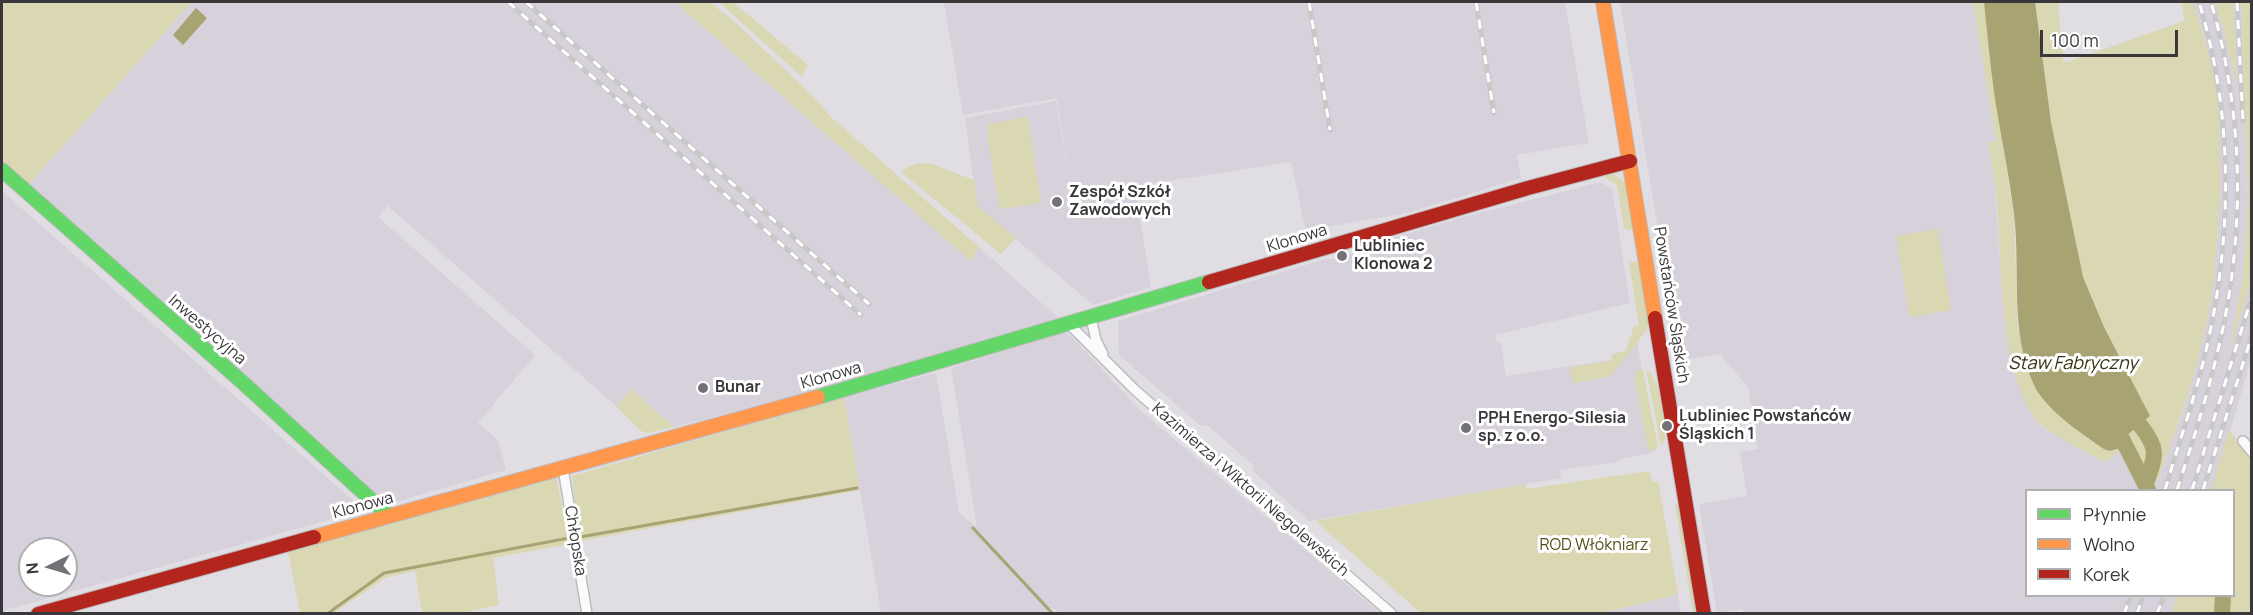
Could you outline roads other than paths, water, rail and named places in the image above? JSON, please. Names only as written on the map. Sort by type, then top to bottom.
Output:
[{"type":"street","name":"Powstańców Śląskich","points":[[1603,2],[1704,614]]},
{"type":"street","name":"Klonowa","points":[[38,614],[820,397],[1528,188],[1630,161]]},
{"type":"street","name":"Inwestycyjna","points":[[2,170],[241,381],[389,516]]},
{"type":"street","points":[[1091,318],[1096,340],[1109,364]]},
{"type":"street","name":"Kazimierza i Wiktorii Niegolewskich","points":[[1069,324],[1135,390],[1392,614]]},
{"type":"street","points":[[2242,441],[2252,452]]},
{"type":"street","name":"Chłopska","points":[[563,468],[586,614]]},
{"type":"water","name":"Staw Fabryczny","points":[[1984,2],[2035,2],[2051,122],[2083,277],[2104,327],[2150,416],[2125,437],[2128,445],[2123,450],[2120,448],[2110,451],[2104,449],[2055,412],[2034,385],[2026,364],[2021,344],[2017,301],[2014,214],[1994,92]]},
{"type":"water","points":[[196,8],[207,18],[183,45],[173,35]]},
{"type":"waterway","points":[[2140,425],[2151,441],[2154,453],[2146,484]]},
{"type":"waterway","points":[[2116,427],[2147,489]]},
{"type":"waterway","points":[[580,537],[857,488]]},
{"type":"waterway","points":[[973,528],[1053,614]]},
{"type":"waterway","points":[[327,614],[384,573],[569,538]]},
{"type":"waterway","points":[[2222,614],[2223,597]]},
{"type":"railway","points":[[508,2],[861,315]]},
{"type":"railway","points":[[526,2],[869,304]]},
{"type":"railway","points":[[1309,2],[1330,130]]},
{"type":"railway","points":[[1476,2],[1494,113]]},
{"type":"railway","points":[[2165,489],[2207,346],[2222,260],[2226,173],[2223,130],[2210,44],[2199,2]]},
{"type":"railway","points":[[2177,489],[2218,350],[2227,306],[2237,219],[2235,132],[2230,88],[2211,2]]},
{"type":"railway","points":[[2237,2],[2243,121]]},
{"type":"railway","points":[[2192,489],[2252,296]]},
{"type":"railway","points":[[2203,489],[2252,335]]},
{"type":"railway","points":[[2124,614],[2131,597]]},
{"type":"railway","points":[[2137,614],[2143,597]]},
{"type":"railway","points":[[2157,614],[2164,597]]},
{"type":"place","name":"Zespół Szkół Zawodowych","points":[[1057,202]]},
{"type":"place","name":"Lubliniec Klonowa 2","points":[[1342,256]]},
{"type":"place","name":"Bunar","points":[[703,388]]},
{"type":"place","name":"Lubliniec Powstańców Śląskich 1","points":[[1667,426]]},
{"type":"place","name":"PPH Energo-Silesia sp. z o.o.","points":[[1466,428]]},
{"type":"park label","name":"ROD Włókniarz","points":[[1594,546]]}]
